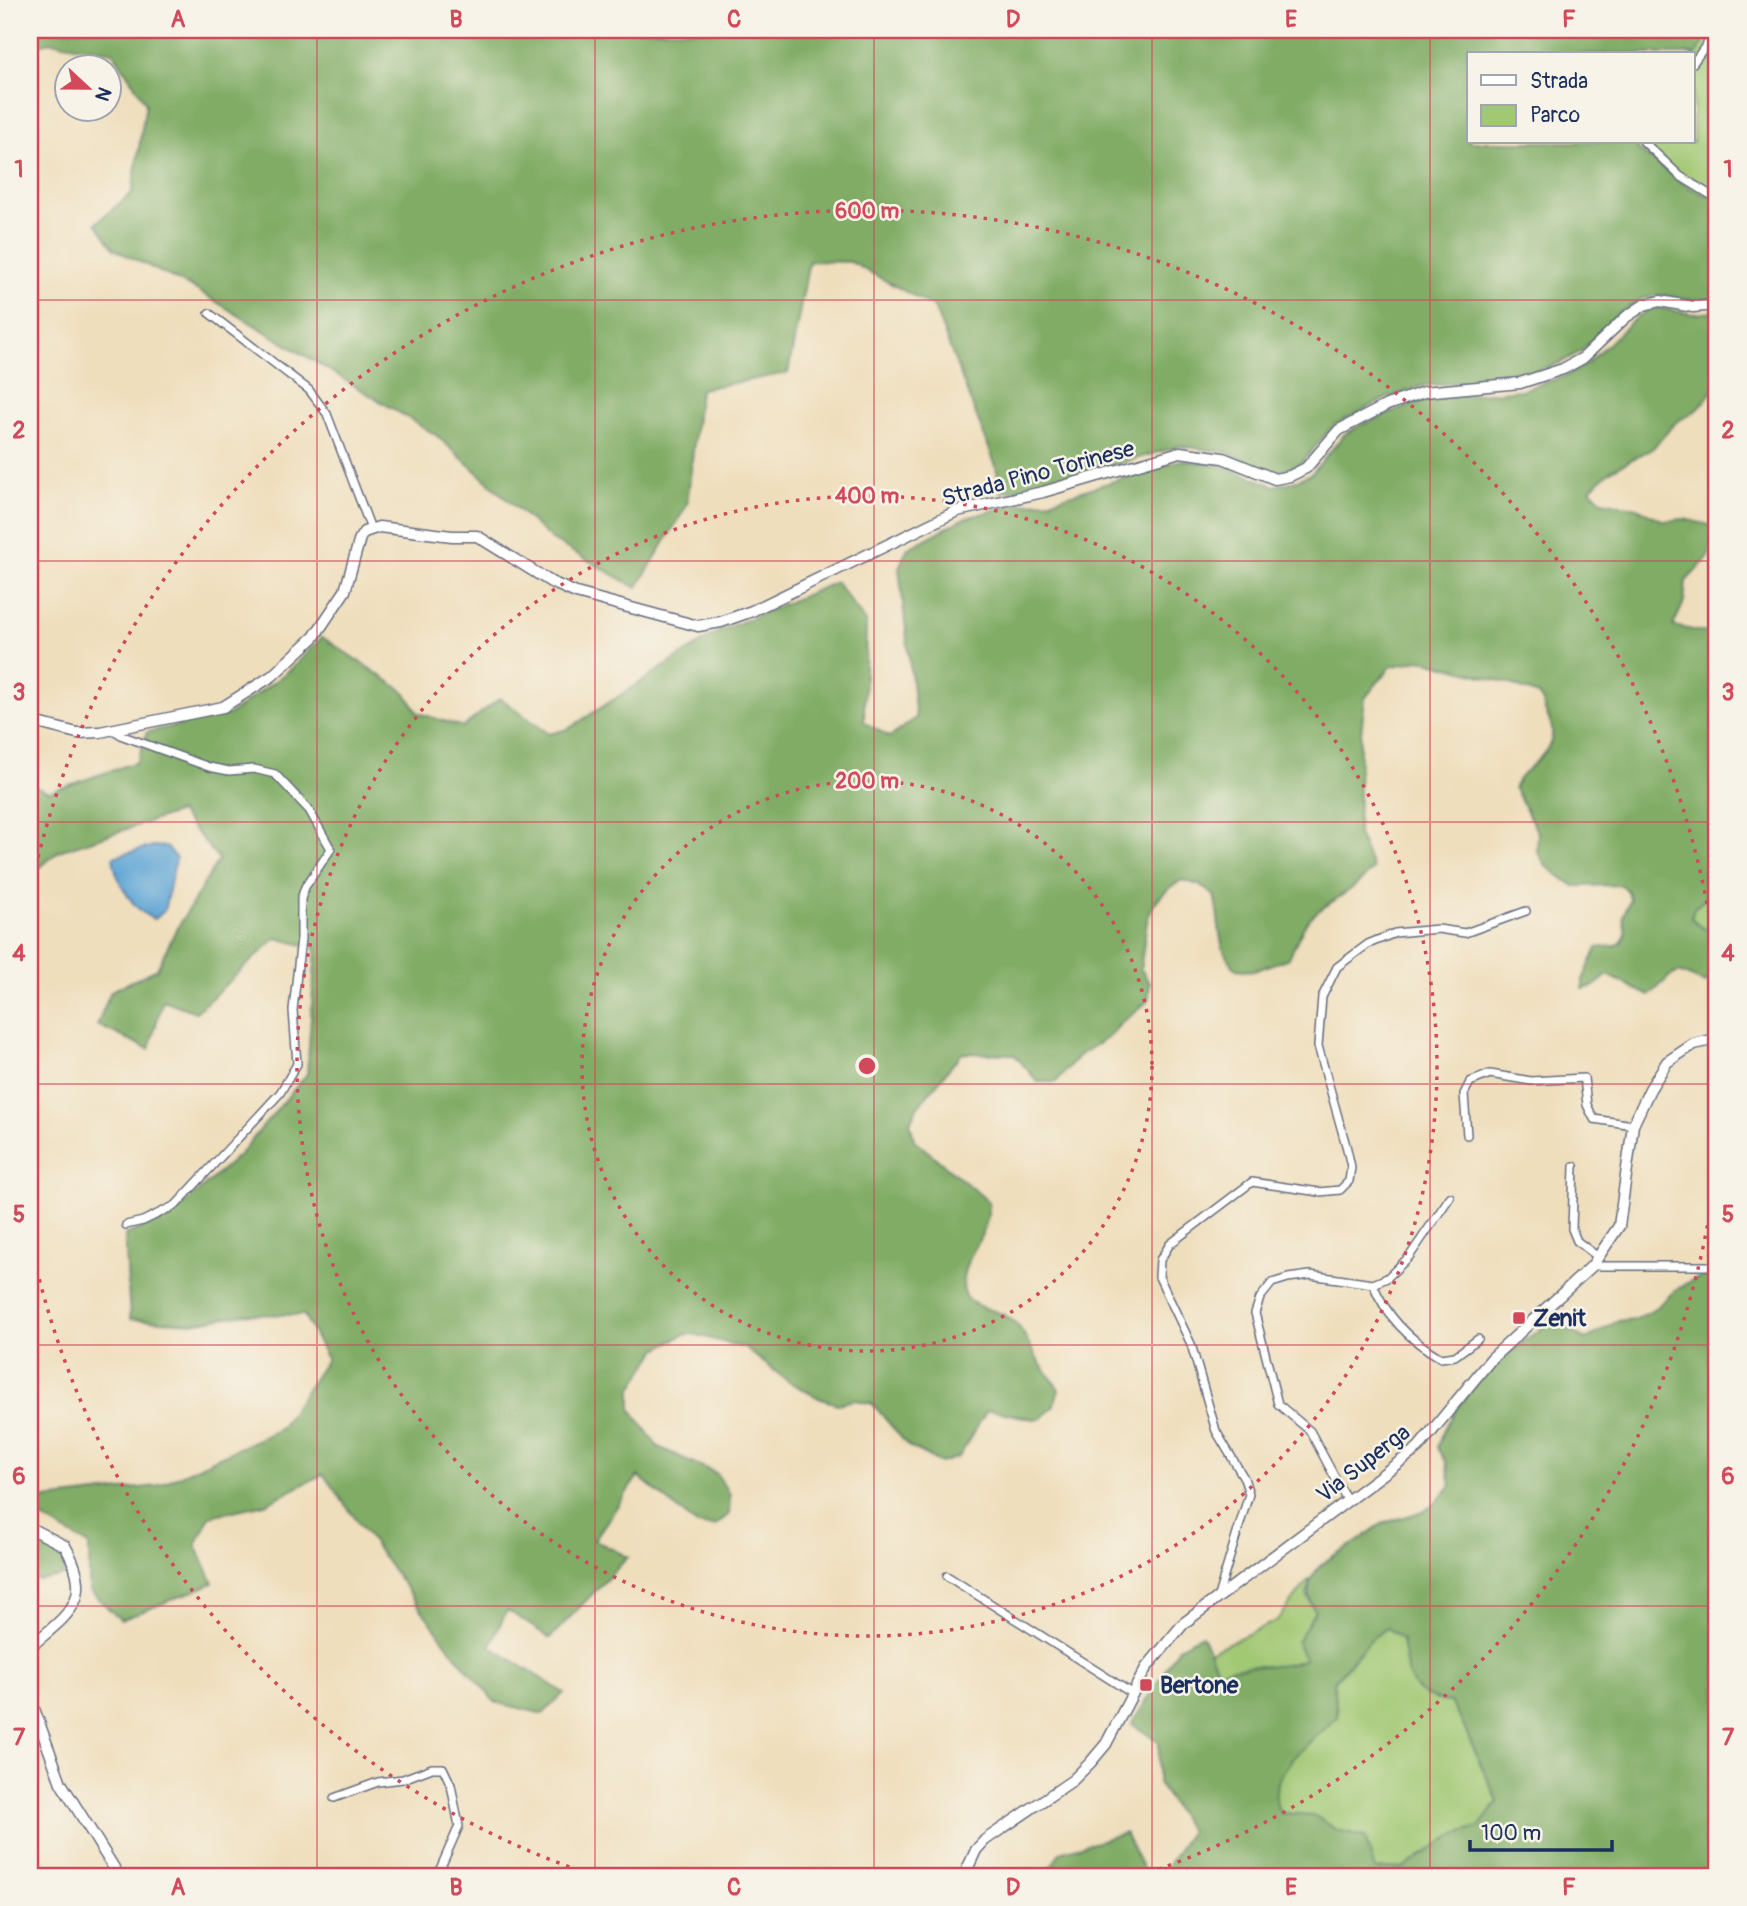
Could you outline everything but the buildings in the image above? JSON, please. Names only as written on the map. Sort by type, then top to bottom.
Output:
[{"type":"street","points":[[1694,61],[1717,30]]},
{"type":"street","points":[[1646,144],[1680,176],[1717,199]]},
{"type":"street","name":"Strada Pino Torinese","points":[[371,529],[477,536],[551,582],[576,593],[698,625],[721,622],[752,611],[957,511],[1043,492],[1180,452],[1223,458],[1275,479],[1290,476],[1306,468],[1339,430],[1387,405],[1424,392],[1520,383],[1563,369],[1583,358],[1626,317],[1644,305],[1660,301],[1693,307],[1717,305]]},
{"type":"street","points":[[30,721],[77,733],[112,729],[223,707],[272,676],[325,623],[345,591],[360,538],[371,529],[327,415],[309,390],[209,313]]},
{"type":"street","points":[[112,729],[123,736],[209,768],[229,771],[254,769],[275,774],[309,810],[331,849],[300,899],[301,938],[293,1010],[297,1064],[292,1075],[280,1093],[177,1205],[143,1222],[126,1224]]},
{"type":"street","points":[[1218,1596],[1249,1494],[1244,1478],[1216,1432],[1191,1344],[1159,1277],[1160,1261],[1170,1244],[1252,1182],[1319,1192],[1339,1191],[1349,1181],[1352,1167],[1318,1046],[1322,997],[1338,967],[1368,944],[1395,933],[1438,929],[1465,933],[1526,911]]},
{"type":"street","name":"Via Superga","points":[[964,1876],[976,1850],[985,1840],[1073,1780],[1090,1763],[1105,1744],[1146,1668],[1184,1623],[1418,1448],[1492,1358],[1595,1261],[1621,1219],[1633,1125],[1667,1062],[1694,1044],[1717,1039]]},
{"type":"street","points":[[1467,1135],[1464,1094],[1470,1082],[1490,1074],[1531,1081],[1584,1078],[1587,1105],[1594,1119],[1633,1125]]},
{"type":"street","points":[[1574,1166],[1572,1229],[1577,1241],[1595,1261],[1717,1266]]},
{"type":"street","points":[[1347,1500],[1310,1432],[1278,1404],[1255,1313],[1259,1298],[1272,1283],[1288,1278],[1310,1275],[1373,1284],[1387,1278],[1409,1257],[1450,1197]]},
{"type":"street","points":[[1373,1284],[1381,1302],[1399,1326],[1441,1358],[1455,1356],[1478,1339]]},
{"type":"street","points":[[30,1528],[65,1546],[79,1591],[78,1600],[68,1614],[30,1647]]},
{"type":"street","points":[[947,1576],[1133,1694]]},
{"type":"street","points":[[30,1698],[61,1783],[119,1876]]},
{"type":"street","points":[[334,1798],[378,1782],[403,1779],[432,1768],[443,1768],[451,1785],[459,1826],[437,1876]]},
{"type":"green space","points":[[30,30],[1711,30],[1694,57],[1694,52],[1467,52],[1467,144],[1636,144],[1638,150],[1689,188],[1717,200],[1717,299],[1693,300],[1659,295],[1642,299],[1621,312],[1580,352],[1560,363],[1519,376],[1422,386],[1385,399],[1334,425],[1302,462],[1288,469],[1275,472],[1225,452],[1180,446],[1041,486],[1001,492],[996,466],[934,307],[851,262],[809,261],[788,373],[700,389],[687,505],[637,588],[552,540],[436,435],[195,289],[114,249],[96,223],[132,193],[146,103],[122,66],[122,52],[51,42],[30,47]]},
{"type":"green space","points":[[1533,30],[1717,30],[1717,205],[1683,186],[1637,144],[1694,144],[1694,52]]},
{"type":"green space","points":[[1660,308],[1692,314],[1717,312],[1717,385],[1698,409],[1675,423],[1653,448],[1610,471],[1590,489],[1602,501],[1637,508],[1664,521],[1684,519],[1710,525],[1715,538],[1707,559],[1686,581],[1684,602],[1673,626],[1717,635],[1717,889],[1694,908],[1691,918],[1703,928],[1717,933],[1717,973],[1705,983],[1679,972],[1670,976],[1649,996],[1608,975],[1594,986],[1583,989],[1583,980],[1597,948],[1615,946],[1622,942],[1626,934],[1623,916],[1630,900],[1628,891],[1621,885],[1574,886],[1547,867],[1537,851],[1538,833],[1514,787],[1544,754],[1552,738],[1551,725],[1543,702],[1538,695],[1511,684],[1427,661],[1418,660],[1390,667],[1365,698],[1360,742],[1358,834],[1373,869],[1312,916],[1300,933],[1289,958],[1254,971],[1236,969],[1229,961],[1222,944],[1214,895],[1199,885],[1182,880],[1159,898],[1148,917],[1140,968],[1150,983],[1148,1001],[1109,1037],[1078,1056],[1056,1082],[1038,1082],[1014,1054],[962,1053],[918,1106],[910,1122],[914,1140],[989,1202],[985,1226],[964,1273],[964,1292],[972,1303],[1000,1313],[1017,1325],[1057,1386],[1059,1390],[1053,1407],[1040,1419],[987,1410],[959,1457],[941,1463],[908,1446],[873,1404],[855,1400],[837,1404],[821,1399],[789,1382],[745,1348],[693,1334],[683,1335],[657,1349],[631,1390],[631,1409],[658,1447],[716,1473],[730,1495],[729,1514],[715,1526],[697,1525],[638,1476],[594,1540],[628,1557],[550,1638],[507,1610],[490,1646],[564,1693],[543,1714],[495,1702],[451,1650],[323,1474],[265,1504],[210,1516],[196,1545],[213,1583],[121,1620],[89,1590],[89,1545],[30,1511],[30,1504],[37,1500],[157,1486],[280,1429],[327,1359],[304,1315],[245,1314],[193,1323],[130,1319],[125,1235],[172,1215],[240,1154],[307,1074],[316,948],[276,938],[196,1012],[163,1000],[149,1049],[97,1025],[111,991],[157,969],[175,932],[219,859],[179,812],[59,851],[30,876],[30,784],[49,792],[137,762],[147,732],[230,714],[290,670],[322,637],[405,692],[418,713],[463,727],[500,698],[549,734],[568,729],[718,632],[836,582],[866,622],[864,722],[890,737],[916,718],[899,568],[907,549],[963,519],[1012,505],[1050,501],[1181,460],[1221,465],[1274,486],[1292,482],[1311,474],[1344,435],[1358,426],[1426,399],[1521,390],[1566,376],[1588,363],[1630,323],[1647,311]]},
{"type":"green space","points":[[1717,889],[1717,933],[1703,928],[1691,919],[1694,908]]},
{"type":"green space","points":[[1717,1273],[1717,1876],[1046,1876],[1060,1852],[1125,1833],[1146,1875],[1165,1870],[1190,1831],[1158,1783],[1159,1742],[1132,1724],[1180,1646],[1202,1635],[1218,1672],[1241,1667],[1283,1665],[1305,1659],[1297,1642],[1315,1611],[1309,1589],[1315,1572],[1330,1558],[1382,1524],[1423,1511],[1441,1497],[1451,1485],[1447,1463],[1438,1448],[1445,1429],[1456,1409],[1487,1373],[1524,1341],[1560,1316],[1570,1331],[1586,1339],[1618,1321],[1636,1319],[1652,1311],[1678,1288],[1695,1279]],"holes":[[[1387,1628],[1402,1639],[1412,1682],[1417,1690],[1425,1695],[1450,1702],[1498,1802],[1479,1827],[1453,1835],[1404,1868],[1375,1870],[1365,1837],[1337,1830],[1313,1815],[1280,1813],[1276,1799],[1277,1785],[1292,1760],[1337,1717],[1334,1681],[1372,1638]]]},
{"type":"green space","points":[[30,1533],[60,1549],[66,1575],[39,1580],[30,1577]]},
{"type":"green space","points":[[1310,1578],[1307,1595],[1315,1611],[1297,1642],[1306,1659],[1286,1667],[1217,1672],[1209,1652],[1278,1620]]},
{"type":"green space","points":[[1387,1628],[1402,1639],[1409,1672],[1419,1689],[1426,1695],[1450,1702],[1498,1802],[1479,1827],[1453,1835],[1404,1868],[1374,1870],[1365,1837],[1337,1830],[1313,1815],[1280,1813],[1276,1799],[1277,1785],[1292,1760],[1337,1717],[1334,1682],[1372,1638]]},
{"type":"water","points":[[153,846],[167,847],[176,858],[164,911],[155,919],[139,909],[126,894],[117,875],[113,857]]},
{"type":"place","name":"Zenit","points":[[1519,1318]]},
{"type":"place","name":"Bertone","points":[[1146,1685]]}]
